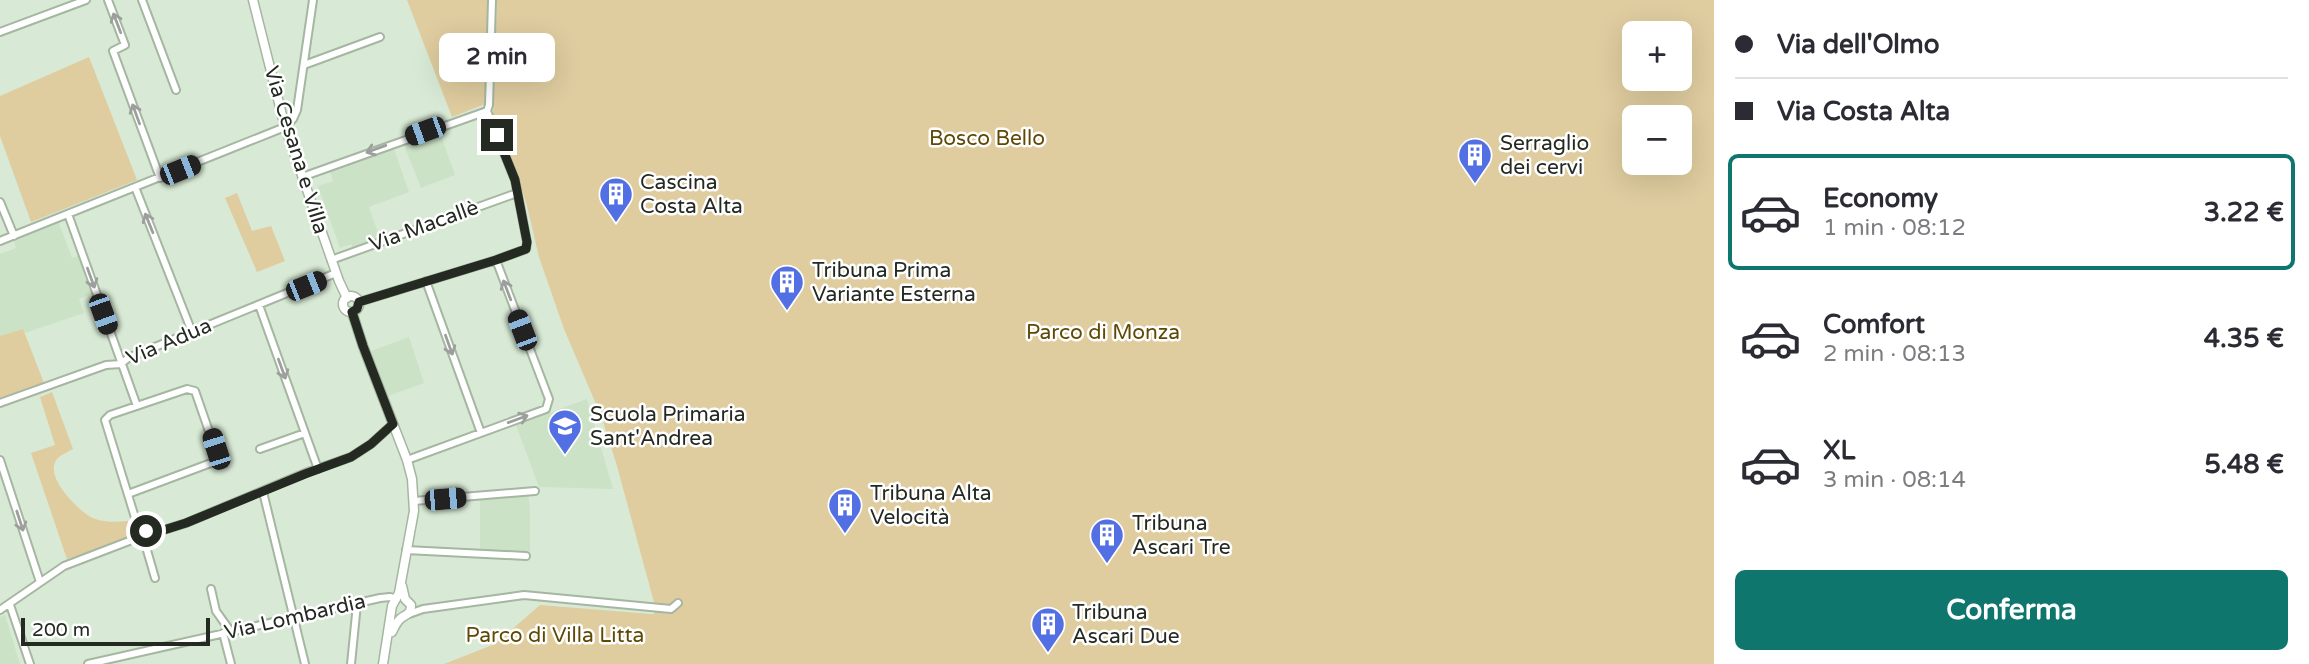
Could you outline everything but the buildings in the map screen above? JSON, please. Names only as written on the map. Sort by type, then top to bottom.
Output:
[{"type":"main road","name":"Via Cesana e Villa","points":[[253,0],[285,127],[347,298]]},
{"type":"main road","points":[[355,297],[359,302],[357,309],[352,312],[344,307],[347,298],[355,297]]},
{"type":"main road","points":[[352,312],[407,460],[414,501],[401,579],[401,607],[383,664]]},
{"type":"street","points":[[0,22],[2,31],[86,0]]},
{"type":"street","points":[[108,0],[125,46],[113,51],[160,178]]},
{"type":"street","points":[[142,0],[176,90]]},
{"type":"street","points":[[0,242],[285,127],[297,110],[313,0]]},
{"type":"street","points":[[359,302],[526,249],[515,180],[487,111],[492,0]]},
{"type":"street","points":[[304,65],[380,37]]},
{"type":"street","points":[[302,177],[487,111]]},
{"type":"street","points":[[135,187],[192,332]]},
{"type":"street","name":"Via Macallè","points":[[331,260],[517,193]]},
{"type":"street","points":[[0,202],[14,236]]},
{"type":"street","points":[[68,214],[137,406]]},
{"type":"street","points":[[407,460],[546,409],[549,399],[496,260]]},
{"type":"street","name":"Via Adua","points":[[0,403],[106,365],[121,364],[128,358],[336,273]]},
{"type":"street","points":[[426,281],[481,433]]},
{"type":"street","points":[[259,305],[318,469]]},
{"type":"street","points":[[128,494],[219,460],[195,391],[187,389],[107,417],[106,425],[139,530],[136,535],[143,538]]},
{"type":"street","points":[[0,610],[64,566],[186,523],[362,452],[393,424]]},
{"type":"street","points":[[260,449],[305,433]]},
{"type":"street","points":[[1,465],[40,582]]},
{"type":"street","points":[[414,501],[535,491]]},
{"type":"street","points":[[263,492],[306,664]]},
{"type":"street","points":[[143,538],[155,578]]},
{"type":"street","points":[[406,550],[526,556]]},
{"type":"street","points":[[211,589],[216,611],[227,632],[231,664]]},
{"type":"street","points":[[401,607],[423,609],[524,595],[671,609],[678,603]]},
{"type":"street","name":"Via Lombardia","points":[[88,664],[380,598],[401,607]]},
{"type":"street","points":[[351,664],[357,604]]},
{"type":"street","points":[[10,605],[30,664]]},
{"type":"shaded area","points":[[439,130],[455,175],[421,188],[404,145]]},
{"type":"shaded area","points":[[394,149],[409,192],[369,207],[380,239],[353,248],[351,244],[340,248],[318,186],[333,181],[330,172]]},
{"type":"shaded area","points":[[59,223],[72,258],[78,256],[91,294],[79,299],[84,313],[25,333],[23,329],[0,336],[0,254],[16,248],[14,241]]},
{"type":"shaded area","points":[[409,337],[424,383],[388,396],[371,351]]},
{"type":"shaded area","name":"Scuola Primaria Sant'Andrea","points":[[587,399],[613,489],[539,487],[516,425]]},
{"type":"shaded area","points":[[528,494],[530,554],[480,551],[480,498]]},
{"type":"shaded area","points":[[5,615],[20,664],[0,664],[0,617]]},
{"type":"green space","points":[[407,0],[488,0],[485,104],[452,117]]},
{"type":"green space","name":"Parco di Monza","points":[[497,0],[1714,0],[1714,664],[444,664],[495,644],[540,605],[654,614],[655,606],[617,466],[602,418],[564,329],[539,257],[515,168],[493,118]]},
{"type":"green space","points":[[89,57],[137,180],[31,222],[0,136],[0,96]]},
{"type":"green space","points":[[237,193],[252,231],[271,226],[285,261],[257,272],[225,198]]},
{"type":"green space","points":[[23,329],[44,383],[0,398],[0,336]]},
{"type":"green space","points":[[52,392],[73,449],[58,458],[54,465],[57,481],[69,498],[89,516],[103,521],[128,521],[133,538],[67,559],[31,453],[55,445],[40,397]]},
{"type":"place","name":"Serraglio dei cervi","points":[[1475,185]]},
{"type":"place","name":"Cascina Costa Alta","points":[[616,224]]},
{"type":"place","name":"Tribuna Prima Variante Esterna","points":[[787,312]]},
{"type":"place","name":"Scuola Primaria Sant'Andrea","points":[[565,456]]},
{"type":"place","name":"Tribuna Alta Velocità","points":[[845,535]]},
{"type":"place","name":"Tribuna Ascari Tre","points":[[1107,565]]},
{"type":"place","name":"Tribuna Ascari Due","points":[[1048,654]]},
{"type":"route","points":[[146,531],[148,535],[155,534],[186,523],[351,457],[362,452],[393,424],[352,312],[357,309],[359,302],[526,249],[515,180],[497,135]]},
{"type":"park label","name":"Bosco Bello","points":[[987,138]]},
{"type":"park label","name":"Parco di Villa Litta","points":[[555,635]]}]
